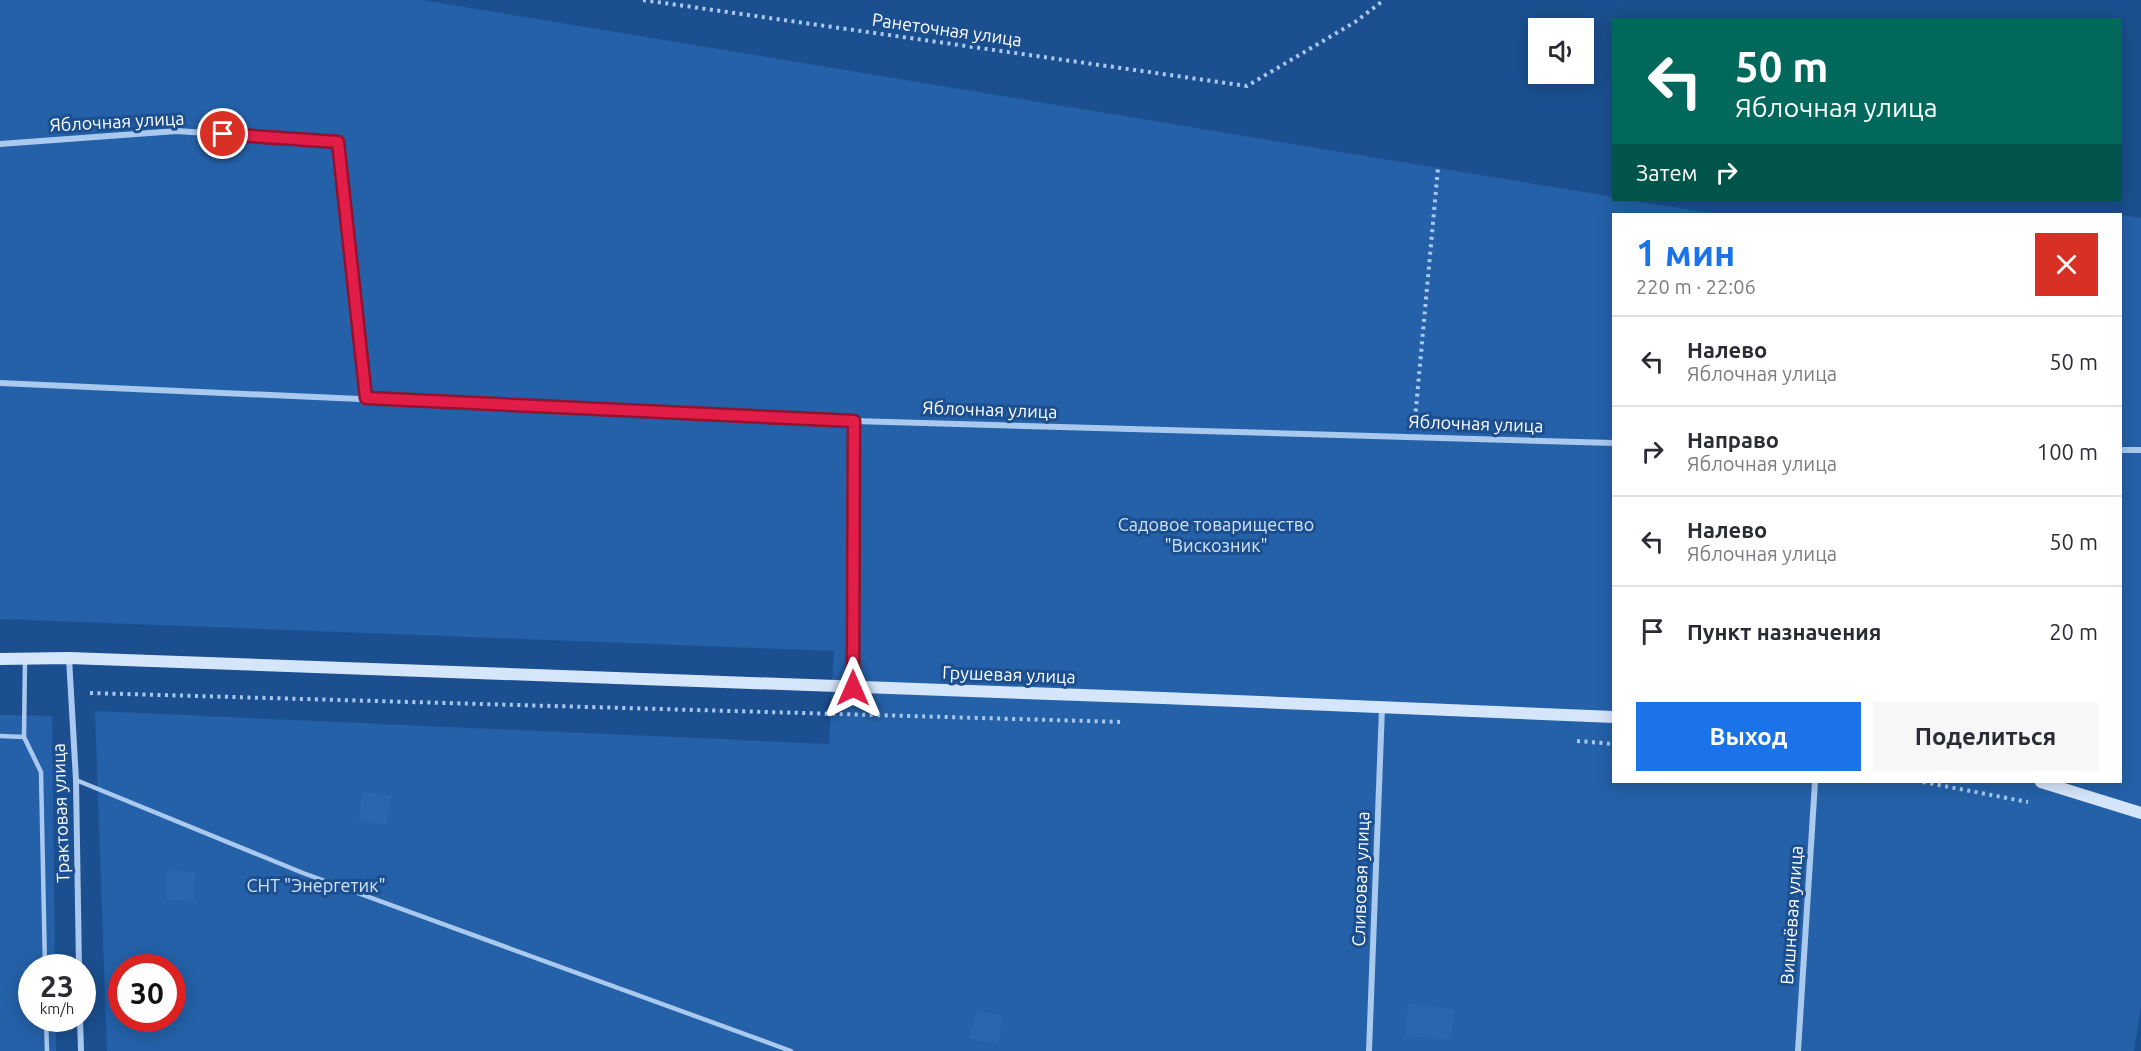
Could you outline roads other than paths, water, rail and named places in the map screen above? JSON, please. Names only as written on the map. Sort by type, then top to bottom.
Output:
[{"type":"street","name":"Яблочная улица","points":[[0,144],[177,131],[338,142],[366,398]]},
{"type":"street","name":"Яблочная улица","points":[[0,383],[854,421],[1612,443]]},
{"type":"street","points":[[853,688],[854,421]]},
{"type":"street","points":[[2122,450],[2141,450]]},
{"type":"street","name":"Грушевая улица","points":[[0,659],[69,658],[1612,717]]},
{"type":"street","name":"Трактовая улица","points":[[69,658],[76,780],[79,954]]},
{"type":"street","name":"Сливовая улица","points":[[1369,1051],[1382,707]]},
{"type":"street","name":"Вишнёвая улица","points":[[1798,1051],[1815,783]]},
{"type":"street","points":[[2044,783],[2141,813]]},
{"type":"street","points":[[80,1032],[81,1051]]},
{"type":"lane","points":[[25,659],[24,737],[41,772],[45,954]]},
{"type":"lane","points":[[0,736],[24,737]]},
{"type":"lane","points":[[76,780],[303,873],[791,1051]]},
{"type":"lane","points":[[46,1032],[47,1051]]},
{"type":"park label","name":"Садовое товарищество \"Вискозник\"","points":[[1216,535]]},
{"type":"park label","name":"СНТ \"Энергетик\"","points":[[316,886]]}]
